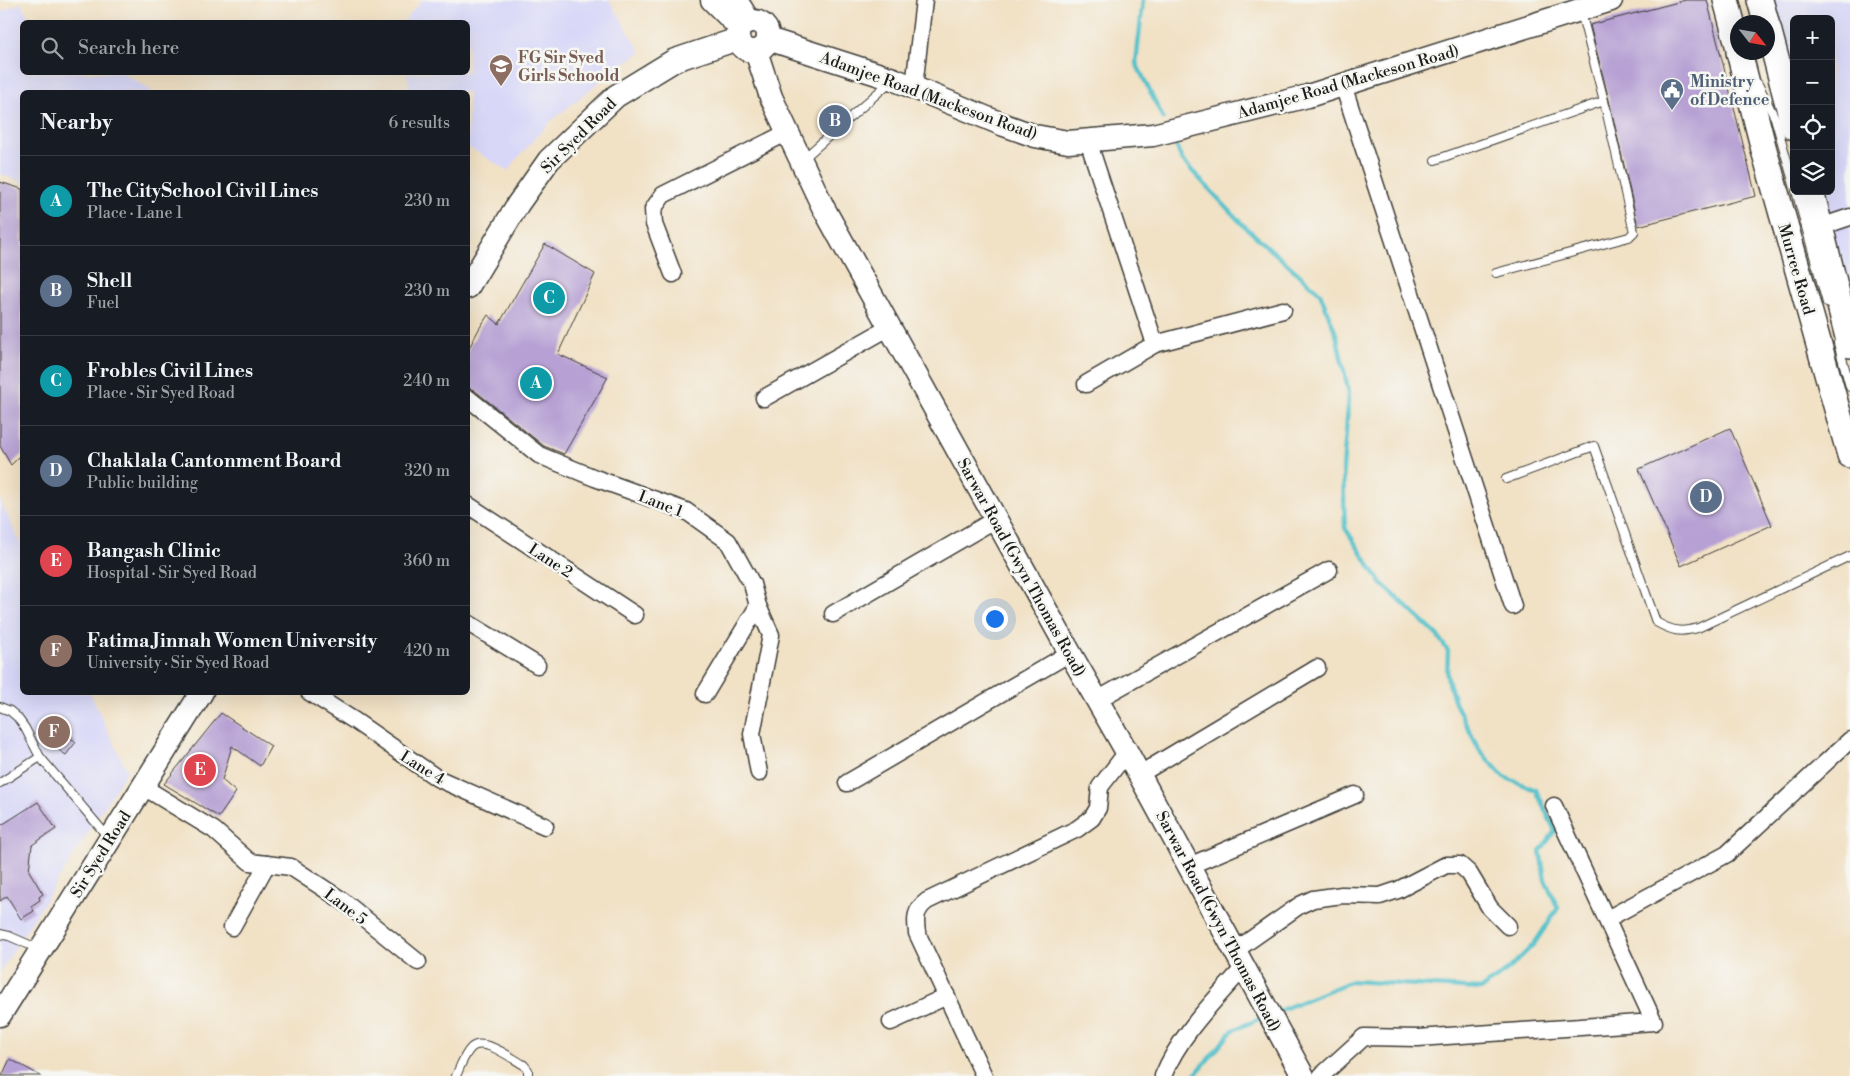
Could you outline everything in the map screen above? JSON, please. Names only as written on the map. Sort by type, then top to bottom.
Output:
[{"type":"main road","points":[[1726,0],[1730,15]]},
{"type":"main road","points":[[1760,0],[1764,15]]},
{"type":"main road","name":"Murree Road","points":[[1741,60],[1764,150],[1850,455]]},
{"type":"main road","points":[[1773,60],[1784,122]]},
{"type":"main road","name":"Murree Road","points":[[1812,195],[1842,338]]},
{"type":"street","name":"Sarwar Road (Gwyn Thomas Road)","points":[[712,0],[750,36]]},
{"type":"street","name":"Sarwar Road (Gwyn Thomas Road)","points":[[736,0],[771,98],[800,161],[1070,653],[1140,774],[1303,1076]]},
{"type":"street","points":[[903,83],[924,0]]},
{"type":"street","name":"Adamjee Road (Mackeson Road)","points":[[750,36],[903,83],[1004,126],[1035,136],[1068,142],[1153,135],[1308,96],[1611,0]]},
{"type":"street","name":"Sir Syed Road","points":[[470,284],[518,204],[549,160],[616,96],[675,60],[750,36]]},
{"type":"street","points":[[1343,85],[1513,606]]},
{"type":"street","points":[[673,274],[654,224],[653,209],[662,195],[788,132]]},
{"type":"street","points":[[1088,141],[1155,344]]},
{"type":"street","points":[[1820,227],[1850,217]]},
{"type":"street","points":[[1086,384],[1155,344],[1283,310]]},
{"type":"street","points":[[764,398],[890,327]]},
{"type":"street","name":"Lane 1","points":[[470,400],[539,455],[595,478],[686,511],[728,541],[752,584],[758,606],[770,635],[752,734],[759,773]]},
{"type":"street","name":"Lane 2","points":[[470,506],[635,615]]},
{"type":"street","points":[[833,614],[996,519]]},
{"type":"street","points":[[1097,700],[1330,570]]},
{"type":"street","points":[[705,694],[758,606]]},
{"type":"street","points":[[470,624],[537,665]]},
{"type":"street","points":[[847,783],[1070,653]]},
{"type":"street","points":[[1140,774],[1317,668]]},
{"type":"street","name":"Sir Syed Road","points":[[0,1015],[200,695]]},
{"type":"street","name":"Lane 4","points":[[314,695],[437,778],[545,826]]},
{"type":"street","points":[[1607,919],[1727,854],[1850,740]]},
{"type":"street","points":[[984,1076],[917,933],[915,917],[918,908],[927,901],[1077,830],[1092,818],[1098,808],[1100,787],[1127,752]]},
{"type":"street","name":"Lane 5","points":[[142,786],[214,830],[250,862],[291,867],[343,901],[418,962]]},
{"type":"street","points":[[1189,866],[1355,795]]},
{"type":"street","points":[[1321,1076],[1364,1037],[1418,1038],[1654,1022],[1554,806]]},
{"type":"street","points":[[232,927],[267,864]]},
{"type":"street","points":[[1163,1076],[1171,1056],[1240,958],[1300,905],[1313,899],[1342,895],[1380,896],[1398,890],[1446,864],[1460,865],[1469,873],[1490,908],[1508,926]]},
{"type":"street","points":[[891,1022],[946,996]]},
{"type":"lane","points":[[1731,0],[1735,15]]},
{"type":"lane","points":[[1756,0],[1760,15]]},
{"type":"lane","points":[[1496,273],[1629,237],[1634,232],[1604,101],[1580,10]]},
{"type":"lane","points":[[1747,60],[1784,122]]},
{"type":"lane","points":[[1772,60],[1773,80]]},
{"type":"lane","points":[[800,161],[903,83]]},
{"type":"lane","points":[[1774,99],[1784,122],[1790,160]]},
{"type":"lane","points":[[1434,160],[1604,101]]},
{"type":"lane","points":[[1797,195],[1829,312]]},
{"type":"lane","points":[[1842,338],[1850,387]]},
{"type":"lane","points":[[1506,479],[1594,446],[1656,622],[1666,628],[1684,632],[1698,628],[1850,556]]},
{"type":"lane","points":[[0,707],[10,711],[17,717],[40,757],[110,838]]},
{"type":"lane","points":[[0,783],[40,757]]},
{"type":"lane","points":[[0,934],[40,950]]},
{"type":"lane","points":[[456,1076],[470,1049],[476,1044],[484,1043],[524,1066],[528,1070],[528,1076]]},
{"type":"shaded area","name":"FG Sir Syed Girls Schoold","points":[[422,0],[609,0],[641,52],[599,82],[549,123],[514,162],[509,171],[470,148],[470,90],[411,90],[407,75],[470,75],[470,20],[405,20]]},
{"type":"shaded area","points":[[1771,0],[1850,0],[1850,309],[1821,195],[1835,195],[1835,15],[1790,15],[1790,73]]},
{"type":"shaded area","points":[[21,3],[30,20],[20,20],[20,75],[125,75],[150,90],[20,90],[20,181],[0,174],[0,12]]},
{"type":"shaded area","points":[[0,499],[20,544],[20,695],[91,695],[127,771],[0,972]]},
{"type":"building","name":"Ministry of Defence","points":[[1686,0],[1707,0],[1756,196],[1638,226],[1590,25]]},
{"type":"building","points":[[0,182],[20,188],[20,456],[11,465],[0,446]]},
{"type":"building","points":[[545,244],[595,274],[558,354],[608,377],[564,454],[544,446],[470,389],[470,346],[488,315],[499,324]]},
{"type":"building","points":[[1730,428],[1772,525],[1681,566],[1639,469]]},
{"type":"building","points":[[221,713],[271,746],[260,766],[232,746],[222,780],[236,792],[219,817],[164,784]]},
{"type":"building","points":[[60,730],[76,742],[66,755],[50,744]]},
{"type":"building","points":[[38,802],[56,829],[32,845],[29,871],[43,894],[39,897],[40,900],[31,906],[34,911],[21,919],[7,896],[0,901],[0,826]]},
{"type":"building","points":[[10,1059],[41,1076],[2,1076]]},
{"type":"waterway","points":[[1143,0],[1136,63],[1163,118]]},
{"type":"waterway","points":[[1175,143],[1182,160],[1243,225],[1320,293],[1336,334],[1349,394],[1343,468],[1345,528],[1381,583],[1437,635],[1448,651],[1447,676],[1455,703],[1480,751],[1504,777],[1536,790],[1555,831],[1540,851],[1545,880],[1558,908],[1534,944],[1509,969],[1481,989],[1352,981],[1276,1012]]},
{"type":"waterway","points":[[1194,1076],[1233,1030],[1264,1017]]},
{"type":"place","name":"FG Sir Syed Girls Schoold","points":[[501,87]]},
{"type":"place","name":"Ministry of Defence","points":[[1672,111]]},
{"type":"place","name":"Shell","points":[[835,121]]},
{"type":"place","name":"Frobles Civil Lines","points":[[549,298]]},
{"type":"place","name":"The CitySchool Civil Lines","points":[[536,383]]},
{"type":"place","name":"Chaklala Cantonment Board","points":[[1706,497]]},
{"type":"place","name":"Fatima Jinnah Women University","points":[[54,732]]},
{"type":"place","name":"Bangash Clinic","points":[[200,770]]}]
